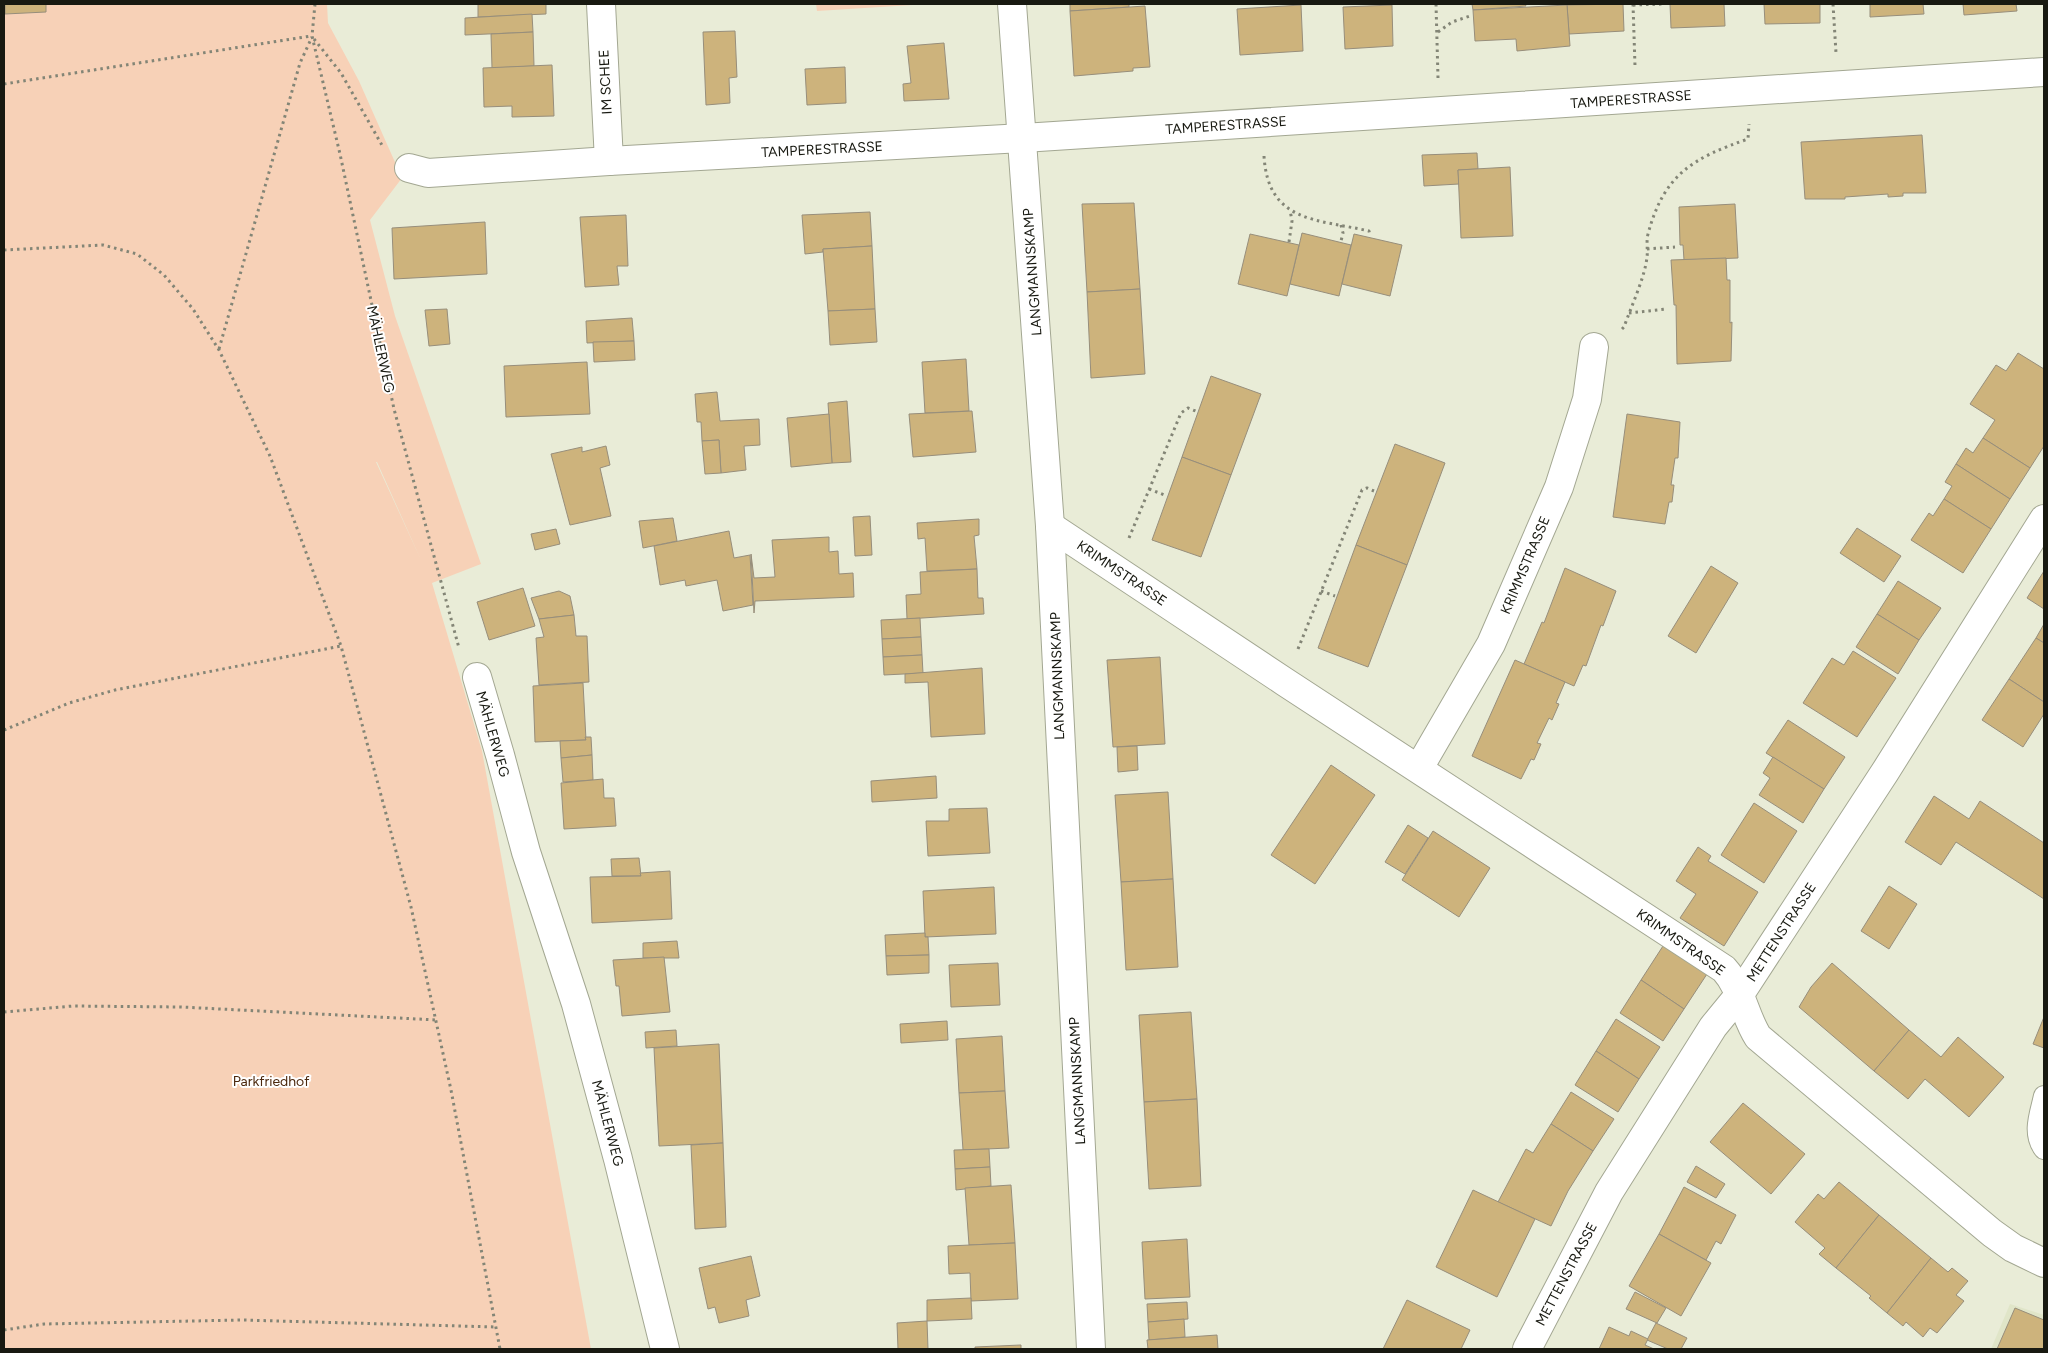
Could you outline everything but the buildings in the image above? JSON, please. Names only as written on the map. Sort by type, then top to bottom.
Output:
[{"type":"street","name":"IM SCHEE","points":[[601,4],[609,160]]},
{"type":"street","name":"LANGMANNSKAMP","points":[[1012,4],[1050,526],[1091,1349]]},
{"type":"street","name":"TAMPERESTRASSE","points":[[409,168],[428,173],[609,160],[1023,138],[2044,72]]},
{"type":"street","name":"KRIMMSTRASSE","points":[[1419,768],[1491,644],[1559,488],[1588,399],[1594,347]]},
{"type":"street","name":"METTENSTRASSE","points":[[1527,1349],[1609,1192],[1713,1027],[1740,994],[1891,764],[2044,519]]},
{"type":"street","name":"KRIMMSTRASSE","points":[[1050,526],[1724,969],[1734,980],[1748,1022],[1758,1037],[1992,1233],[2013,1248],[2044,1263]]},
{"type":"street","name":"MÄHLERWEG","points":[[477,677],[526,852],[576,1004],[618,1159],[665,1349]]},
{"type":"lane","points":[[2044,1096],[2037,1123],[2038,1141],[2044,1149]]},
{"type":"path","name":"MÄHLERWEG","points":[[315,4],[312,36],[340,154],[394,408],[467,674],[477,677]]},
{"type":"path","points":[[1436,4],[1438,70]]},
{"type":"path","points":[[1636,59],[1633,5],[1665,4]]},
{"type":"path","points":[[1833,4],[1836,45]]},
{"type":"path","points":[[1438,32],[1452,22],[1470,16]]},
{"type":"path","points":[[4,84],[312,36]]},
{"type":"path","points":[[312,36],[340,73],[378,140],[389,154],[409,168]]},
{"type":"path","points":[[219,350],[300,63],[312,36]]},
{"type":"path","points":[[1262,123],[1265,168],[1270,189],[1282,205],[1304,218],[1369,231],[1370,235]]},
{"type":"path","points":[[1594,347],[1624,327],[1647,258],[1648,236],[1665,190],[1684,169],[1722,147],[1748,139],[1750,125]]},
{"type":"path","points":[[1289,242],[1292,221],[1290,209]]},
{"type":"path","points":[[1341,224],[1343,233],[1341,241]]},
{"type":"path","points":[[4,250],[103,245],[137,254],[164,275],[193,309],[219,350],[270,456],[342,646],[411,907],[436,1020],[500,1349]]},
{"type":"path","points":[[1647,249],[1675,247]]},
{"type":"path","points":[[1629,313],[1667,309]]},
{"type":"path","points":[[1116,568],[1180,413],[1188,408],[1198,412]]},
{"type":"path","points":[[1285,682],[1362,490],[1367,488],[1374,491]]},
{"type":"path","points":[[1149,489],[1167,496]]},
{"type":"path","points":[[1321,591],[1335,596]]},
{"type":"path","points":[[4,730],[69,703],[115,690],[342,646]]},
{"type":"path","points":[[4,1012],[73,1006],[180,1007],[436,1020]]},
{"type":"path","points":[[4,1330],[44,1324],[242,1320],[496,1327]]},
{"type":"shaded area","points":[[2010,1304],[2044,1315],[2044,1349],[1991,1349]]},
{"type":"green space","name":"Parkfriedhof","points":[[4,4],[327,4],[328,23],[359,81],[402,178],[370,220],[395,316],[481,564],[432,583],[482,751],[591,1349],[4,1349]],"holes":[[[376,462],[377,462],[421,560]]]},
{"type":"green space","points":[[816,4],[928,4],[817,11]]}]
